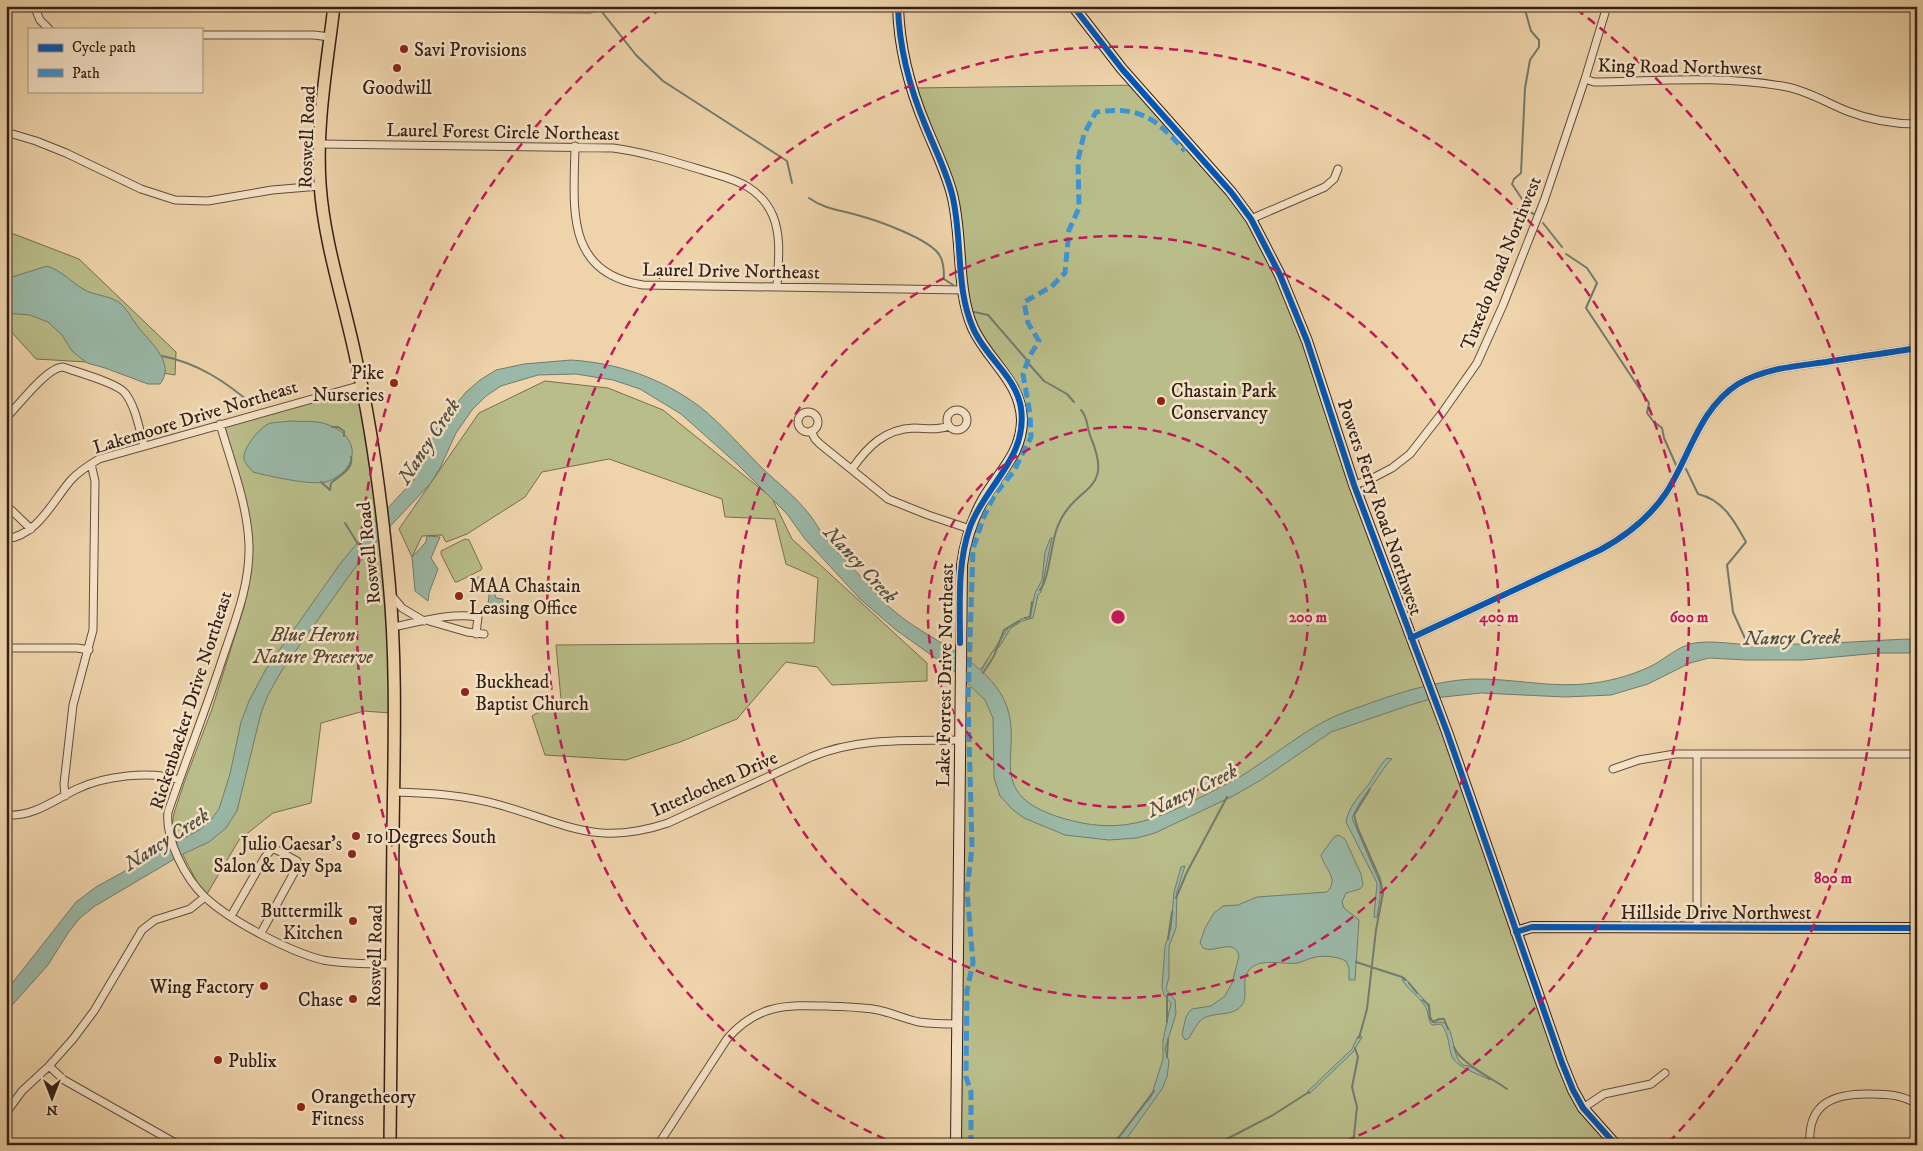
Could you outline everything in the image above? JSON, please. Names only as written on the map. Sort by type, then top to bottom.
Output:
[{"type":"main road","name":"Roswell Road","points":[[334,7],[319,144],[320,186],[328,243],[362,385],[373,444],[382,509],[393,627],[394,792],[390,1145]]},
{"type":"street","points":[[34,6],[40,20],[49,28]]},
{"type":"street","points":[[334,7],[589,9],[602,6]]},
{"type":"street","name":"Lake Forrest Drive Northeast","points":[[898,6],[900,36],[909,79],[952,193],[958,228],[967,312],[980,342],[1013,386],[1019,400],[1022,419],[1020,436],[1012,459],[984,499],[970,528],[962,564],[956,1145]]},
{"type":"street","name":"Powers Ferry Road Northwest","points":[[1073,6],[1122,69],[1231,192],[1251,220],[1280,275],[1302,325],[1354,486],[1440,713],[1562,1063],[1573,1090],[1584,1108],[1616,1145]]},
{"type":"street","name":"Tuxedo Road Northwest","points":[[1354,486],[1392,468],[1410,454],[1477,363],[1544,201],[1585,79],[1607,6]]},
{"type":"street","points":[[202,35],[314,35],[330,37]]},
{"type":"street","name":"King Road Northwest","points":[[1585,79],[1594,82],[1727,80],[1773,84],[1799,90],[1874,120],[1886,123],[1917,124]]},
{"type":"street","points":[[6,132],[36,140],[141,189],[175,200],[208,201],[272,190],[320,186]]},
{"type":"street","name":"Laurel Forest Circle Northeast","points":[[319,144],[613,148],[648,154],[732,179],[750,188],[766,204],[777,227],[779,242],[777,287]]},
{"type":"street","name":"Laurel Drive Northeast","points":[[575,146],[574,212],[576,229],[587,253],[606,272],[624,281],[643,285],[964,290]]},
{"type":"street","points":[[1251,220],[1325,187],[1334,179],[1338,169]]},
{"type":"street","points":[[1411,638],[1600,550],[1629,532],[1650,513],[1666,493],[1710,410],[1726,392],[1747,379],[1778,369],[1917,348]]},
{"type":"street","points":[[6,418],[48,374],[58,367],[63,367],[113,385],[124,391],[130,402],[144,445]]},
{"type":"street","name":"Lakemoore Drive Northeast","points":[[6,539],[22,535],[31,530],[72,479],[90,464],[108,455],[362,385]]},
{"type":"street","name":"Rickenbacker Drive Northeast","points":[[220,424],[246,518],[249,545],[248,571],[240,605],[206,708],[168,812],[167,822],[170,840],[196,887],[231,916],[261,933],[298,952],[322,959],[341,963],[391,964]]},
{"type":"street","points":[[852,470],[868,448],[886,434],[905,428],[937,429],[949,426]]},
{"type":"street","points":[[811,431],[820,444],[888,499],[928,515],[970,528]]},
{"type":"street","points":[[65,796],[64,784],[73,705],[89,650],[94,611],[95,481],[90,464]]},
{"type":"street","points":[[6,505],[31,530]]},
{"type":"street","points":[[390,593],[402,608],[427,621],[476,634],[484,634]]},
{"type":"street","points":[[393,627],[445,616],[469,616],[478,617],[476,634]]},
{"type":"street","points":[[6,648],[77,648],[89,650]]},
{"type":"street","name":"Interlochen Drive","points":[[394,792],[432,793],[466,797],[501,805],[579,830],[602,834],[624,834],[647,830],[668,823],[811,757],[836,748],[871,742],[960,740]]},
{"type":"street","points":[[1697,754],[1697,927]]},
{"type":"street","points":[[1613,769],[1657,756],[1697,754],[1917,754]]},
{"type":"street","points":[[6,815],[31,813],[90,784],[118,777],[164,776],[179,780]]},
{"type":"street","points":[[231,916],[265,858],[273,848],[297,861],[296,869],[261,933]]},
{"type":"street","points":[[6,1113],[22,1092],[73,1039],[94,1010],[142,930],[155,920],[190,909],[206,897]]},
{"type":"street","name":"Hillside Drive Northwest","points":[[1516,932],[1532,927],[1917,928]]},
{"type":"street","points":[[658,1145],[727,1038],[741,1024],[758,1013],[788,1005],[861,1007],[880,1010],[918,1022],[957,1024]]},
{"type":"street","points":[[49,1066],[64,1080],[179,1145]]},
{"type":"street","points":[[1584,1108],[1604,1094],[1651,1084],[1665,1073]]},
{"type":"street","points":[[1810,1145],[1810,1128],[1818,1111],[1828,1101],[1839,1096],[1851,1094],[1898,1095],[1917,1104]]},
{"type":"green space","points":[[1141,85],[1248,213],[1287,280],[1384,562],[1564,1068],[1585,1104],[1614,1145],[955,1145],[967,527],[1024,434],[1023,399],[977,334],[966,302],[955,199],[912,88]]},
{"type":"green space","points":[[6,231],[79,259],[176,352],[175,375],[104,363],[36,359],[6,326]]},
{"type":"green space","points":[[545,381],[608,388],[663,410],[772,498],[792,539],[927,663],[927,681],[832,685],[817,667],[786,662],[737,719],[680,742],[626,760],[545,755],[532,716],[561,699],[556,645],[814,643],[818,578],[786,564],[775,519],[725,517],[722,499],[609,459],[542,472],[525,497],[467,534],[446,542],[442,535],[422,536],[412,557],[399,529],[479,413]]},
{"type":"green space","name":"Blue Heron Nature Preserve","points":[[358,389],[369,444],[389,630],[390,713],[364,711],[321,723],[311,803],[273,813],[239,840],[207,894],[198,884],[175,839],[172,824],[184,783],[212,709],[244,607],[251,572],[246,502],[225,427]]},
{"type":"green space","points":[[465,539],[469,540],[482,568],[455,582],[441,551]]},
{"type":"shaded area","points":[[47,266],[83,289],[113,299],[124,306],[164,361],[164,376],[160,384],[148,384],[87,363],[72,351],[62,335],[48,322],[30,315],[6,313],[6,279]]},
{"type":"shaded area","points":[[571,360],[622,368],[654,380],[685,396],[716,420],[763,469],[787,490],[811,517],[832,546],[886,604],[920,630],[975,665],[997,688],[1007,708],[1011,727],[1010,763],[1012,779],[1019,794],[1035,807],[1062,818],[1082,823],[1118,825],[1150,819],[1166,813],[1223,786],[1251,770],[1301,735],[1336,716],[1393,695],[1425,686],[1473,679],[1563,685],[1594,683],[1633,674],[1648,668],[1685,646],[1706,642],[1755,645],[1917,639],[1917,653],[1879,653],[1803,660],[1709,658],[1690,663],[1648,684],[1611,695],[1565,697],[1481,693],[1434,698],[1331,732],[1261,780],[1233,796],[1155,833],[1137,838],[1109,840],[1065,835],[1024,818],[1013,810],[1000,796],[994,778],[993,718],[985,700],[958,674],[896,630],[860,599],[805,539],[787,514],[737,464],[681,414],[640,389],[613,380],[576,374],[538,375],[501,386],[486,396],[472,410],[456,433],[440,468],[430,484],[382,535],[354,569],[282,670],[268,695],[261,713],[237,811],[226,828],[209,842],[183,854],[95,906],[80,918],[48,965],[6,1012],[6,991],[76,902],[96,887],[199,830],[210,821],[219,809],[230,774],[241,722],[249,701],[266,669],[340,564],[372,525],[413,481],[427,456],[436,429],[466,392],[496,370],[524,364]]},
{"type":"shaded area","points":[[291,421],[320,422],[339,430],[351,445],[351,461],[346,468],[329,481],[313,483],[253,472],[246,464],[244,455],[253,438],[262,428],[271,423]]},
{"type":"shaded area","points":[[427,536],[440,537],[431,558],[438,569],[428,601],[415,591],[412,557],[426,542]]},
{"type":"shaded area","points":[[1052,537],[1041,592],[1038,595],[1033,618],[1022,621],[1011,628],[999,647],[993,652],[1009,627],[1021,619],[1030,617],[1035,593],[1042,580],[1045,552]]},
{"type":"shaded area","points":[[482,576],[486,584],[484,590],[489,590],[490,593],[495,594],[496,598],[503,599],[502,607],[497,608],[495,604],[488,604],[489,596],[487,592],[479,593],[482,584],[477,584],[474,579]]},
{"type":"shaded area","points":[[1387,758],[1392,759],[1359,804],[1352,818],[1380,883],[1377,917],[1374,917],[1377,883],[1346,822],[1349,811],[1355,801]]},
{"type":"shaded area","points":[[1338,835],[1345,839],[1361,874],[1363,885],[1360,889],[1346,893],[1342,902],[1344,908],[1359,920],[1355,980],[1349,980],[1349,968],[1346,961],[1334,957],[1316,957],[1297,963],[1272,962],[1259,964],[1246,974],[1245,995],[1242,1005],[1229,1013],[1207,1016],[1198,1024],[1189,1038],[1185,1040],[1182,1034],[1189,1012],[1192,1009],[1211,1006],[1225,996],[1232,983],[1239,956],[1237,950],[1233,948],[1208,949],[1203,948],[1200,943],[1205,928],[1214,913],[1223,906],[1238,905],[1257,897],[1327,892],[1331,887],[1332,878],[1321,855],[1334,837]]},
{"type":"shaded area","points":[[1185,866],[1177,891],[1176,928],[1169,946],[1169,977],[1166,989],[1175,1000],[1176,1014],[1165,1049],[1169,1062],[1167,1077],[1162,1089],[1122,1145],[1112,1145],[1151,1097],[1163,1059],[1163,1040],[1171,1003],[1164,995],[1162,987],[1165,946],[1171,928],[1174,892],[1181,867]]},
{"type":"shaded area","points":[[1404,977],[1426,1002],[1429,1008],[1430,1020],[1435,1023],[1442,1022],[1450,1030],[1458,1060],[1462,1064],[1477,1070],[1490,1080],[1468,1070],[1453,1059],[1444,1028],[1441,1024],[1432,1025],[1429,1020],[1425,1006],[1404,984],[1402,980]]},
{"type":"shaded area","points":[[1358,1036],[1362,1037],[1353,1052],[1309,1094],[1308,1091],[1352,1049]]},
{"type":"waterway","points":[[1524,6],[1531,31],[1539,40],[1539,47],[1530,60],[1525,88],[1521,173],[1514,179],[1512,184],[1524,202],[1527,211],[1534,214]]},
{"type":"waterway","points":[[602,12],[636,55],[663,81],[787,161],[792,183]]},
{"type":"waterway","points":[[809,198],[826,207],[889,226],[926,243],[940,256],[943,264],[944,279],[953,285]]},
{"type":"waterway","points":[[1543,223],[1562,247]]},
{"type":"waterway","points":[[1566,254],[1587,268],[1597,283],[1586,308],[1649,403],[1647,413],[1662,428],[1664,438],[1676,465]]},
{"type":"waterway","points":[[974,312],[988,315],[1026,359]]},
{"type":"waterway","points":[[162,356],[188,363],[211,374],[253,405]]},
{"type":"waterway","points":[[1029,364],[1044,381],[1067,394],[1074,402]]},
{"type":"waterway","points":[[1040,590],[1046,578],[1057,528],[1064,514],[1095,480],[1098,470],[1097,456],[1081,410]]},
{"type":"waterway","points":[[332,427],[338,427],[344,431],[344,436]]},
{"type":"waterway","points":[[330,490],[331,483],[348,469],[351,457]]},
{"type":"waterway","name":"Nancy Creek","points":[[1686,469],[1698,494],[1707,497],[1721,506],[1737,526],[1746,542],[1727,565],[1733,612],[1748,645]]},
{"type":"waterway","points":[[321,482],[330,490]]},
{"type":"waterway","points":[[345,523],[358,544]]},
{"type":"waterway","points":[[1025,618],[1030,617],[1032,602]]},
{"type":"waterway","points":[[983,673],[994,656],[1004,630],[1019,621]]},
{"type":"waterway","points":[[1359,1038],[1367,1009],[1376,930],[1383,893],[1380,879],[1358,829],[1354,815],[1370,789]]},
{"type":"waterway","name":"Nancy Creek","points":[[1176,898],[1187,872],[1227,797]]},
{"type":"waterway","points":[[1168,939],[1172,912]]},
{"type":"waterway","points":[[1356,962],[1402,977],[1405,980]]},
{"type":"waterway","points":[[1409,983],[1417,993]]},
{"type":"waterway","points":[[1167,996],[1167,1022]]},
{"type":"waterway","points":[[1423,1000],[1429,1005],[1430,1017],[1433,1022],[1444,1019],[1448,1029]]},
{"type":"waterway","points":[[1167,1057],[1168,1039]]},
{"type":"waterway","points":[[1454,1047],[1457,1053],[1469,1064],[1507,1089]]},
{"type":"waterway","points":[[1353,1145],[1357,1107],[1352,1087],[1358,1057],[1355,1048]]},
{"type":"waterway","points":[[1113,1145],[1154,1091]]},
{"type":"waterway","points":[[1215,1145],[1273,1115],[1309,1092]]},
{"type":"marked path","points":[[971,1145],[971,1092],[966,1077],[967,990],[973,963],[967,891],[972,847],[968,700],[973,549],[983,519],[995,494],[1014,471],[1031,437],[1030,414],[1023,374],[1029,357],[1039,341],[1028,323],[1024,302],[1051,287],[1065,273],[1069,230],[1079,208],[1078,160],[1084,134],[1096,112],[1125,111],[1146,117],[1165,130],[1185,151]]},
{"type":"cycle path","points":[[898,6],[903,53],[910,83],[920,113],[944,168],[952,194],[961,279],[967,313],[978,338],[1013,386],[1021,408],[1021,426],[1018,442],[1004,470],[977,512],[966,541],[960,585],[960,643]]},
{"type":"cycle path","points":[[1073,6],[1122,69],[1231,192],[1251,219],[1280,275],[1307,341],[1354,485],[1447,732],[1562,1063],[1583,1108],[1616,1145]]},
{"type":"cycle path","points":[[1411,638],[1600,550],[1619,539],[1645,518],[1666,493],[1704,420],[1725,394],[1738,384],[1759,374],[1781,368],[1917,348]]},
{"type":"cycle path","points":[[1516,932],[1532,927],[1917,928]]},
{"type":"place","name":"Savi Provisions","points":[[404,49]]},
{"type":"place","name":"Goodwill","points":[[397,68]]},
{"type":"place","name":"Pike Nurseries","points":[[394,383]]},
{"type":"place","name":"Chastain Park Conservancy","points":[[1161,401]]},
{"type":"place","name":"MAA Chastain Leasing Office","points":[[459,596]]},
{"type":"place","name":"Buckhead Baptist Church","points":[[465,692]]},
{"type":"place","name":"10 Degrees South","points":[[356,836]]},
{"type":"place","name":"Julio Caesar’s Salon & Day Spa","points":[[352,854]]},
{"type":"place","name":"Buttermilk Kitchen","points":[[353,921]]},
{"type":"place","name":"Wing Factory","points":[[264,986]]},
{"type":"place","name":"Chase","points":[[353,999]]},
{"type":"place","name":"Publix","points":[[218,1060]]},
{"type":"place","name":"Orangetheory Fitness","points":[[301,1107]]}]
